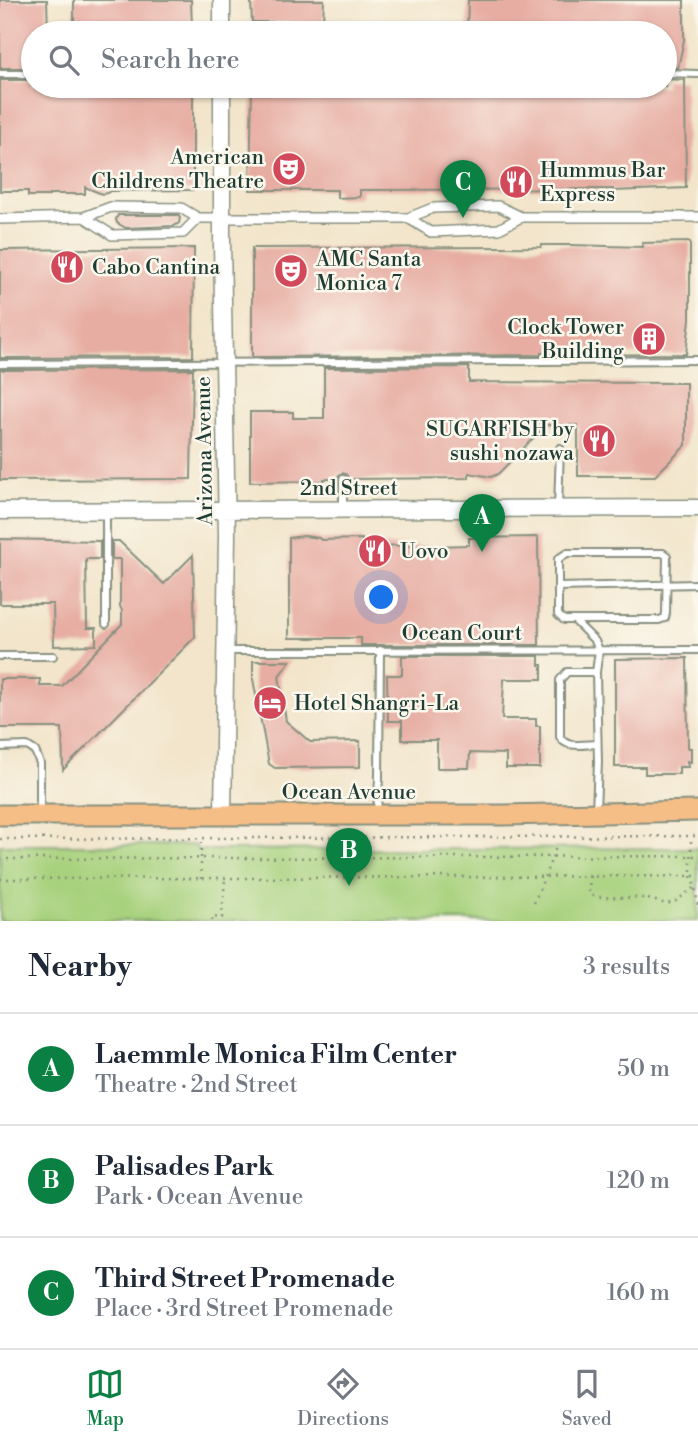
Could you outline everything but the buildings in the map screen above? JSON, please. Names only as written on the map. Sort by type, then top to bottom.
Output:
[{"type":"main road","name":"Ocean Avenue","points":[[0,815],[502,815],[698,811]]},
{"type":"street","points":[[222,0],[222,21]]},
{"type":"street","name":"Arizona Avenue","points":[[222,98],[226,510],[223,815]]},
{"type":"street","points":[[0,219],[84,217],[111,207],[181,208],[198,218],[408,218],[433,208],[498,206],[521,216],[698,217]]},
{"type":"street","points":[[408,218],[431,232],[499,229],[521,216]]},
{"type":"street","points":[[84,217],[112,234],[183,233],[198,218]]},
{"type":"street","name":"2nd Street","points":[[0,511],[698,508]]},
{"type":"lane","points":[[677,73],[698,74]]},
{"type":"lane","points":[[0,74],[21,74]]},
{"type":"lane","points":[[0,365],[698,360]]},
{"type":"lane","points":[[558,508],[559,447]]},
{"type":"lane","points":[[343,479],[343,509]]},
{"type":"lane","points":[[106,510],[106,624]]},
{"type":"lane","points":[[659,552],[667,556],[667,585],[664,618],[659,620],[564,620],[558,615],[558,559],[567,553],[659,552]]},
{"type":"lane","points":[[558,587],[698,584]]},
{"type":"lane","points":[[575,620],[599,650],[596,672],[596,813]]},
{"type":"lane","points":[[377,815],[380,650]]},
{"type":"lane","name":"Ocean Court","points":[[226,652],[698,650]]},
{"type":"lane","points":[[0,656],[53,656]]},
{"type":"lane","points":[[596,672],[567,672],[560,680],[560,737],[567,745],[597,744]]},
{"type":"lane","points":[[0,747],[27,746],[39,756],[40,816]]},
{"type":"path","points":[[0,839],[698,836]]},
{"type":"path","points":[[691,841],[691,876],[698,906]]},
{"type":"path","points":[[201,843],[201,879]]},
{"type":"path","points":[[534,903],[557,845]]},
{"type":"path","points":[[0,859],[698,856]]},
{"type":"path","points":[[590,876],[589,891],[591,895],[598,897],[644,898],[667,904],[676,901],[695,887]]},
{"type":"path","points":[[0,879],[698,876]]},
{"type":"path","points":[[212,921],[212,917],[222,918],[225,879]]},
{"type":"green space","points":[[0,845],[196,845],[197,850],[698,848],[698,921],[0,921]]},
{"type":"place","name":"American Childrens Theatre","points":[[289,169]]},
{"type":"place","name":"Hummus Bar Express","points":[[516,182]]},
{"type":"place","name":"Third Street Promenade","points":[[463,218]]},
{"type":"place","name":"Cabo Cantina","points":[[67,267]]},
{"type":"place","name":"AMC Santa Monica 7","points":[[291,271]]},
{"type":"place","name":"Clock Tower Building","points":[[649,339]]},
{"type":"place","name":"SUGARFISH by sushi nozawa","points":[[599,441]]},
{"type":"place","name":"Uovo","points":[[375,551]]},
{"type":"place","name":"Laemmle Monica Film Center","points":[[482,552]]},
{"type":"place","name":"Hotel Shangri-La","points":[[270,703]]},
{"type":"place","name":"Palisades Park","points":[[349,886]]}]
